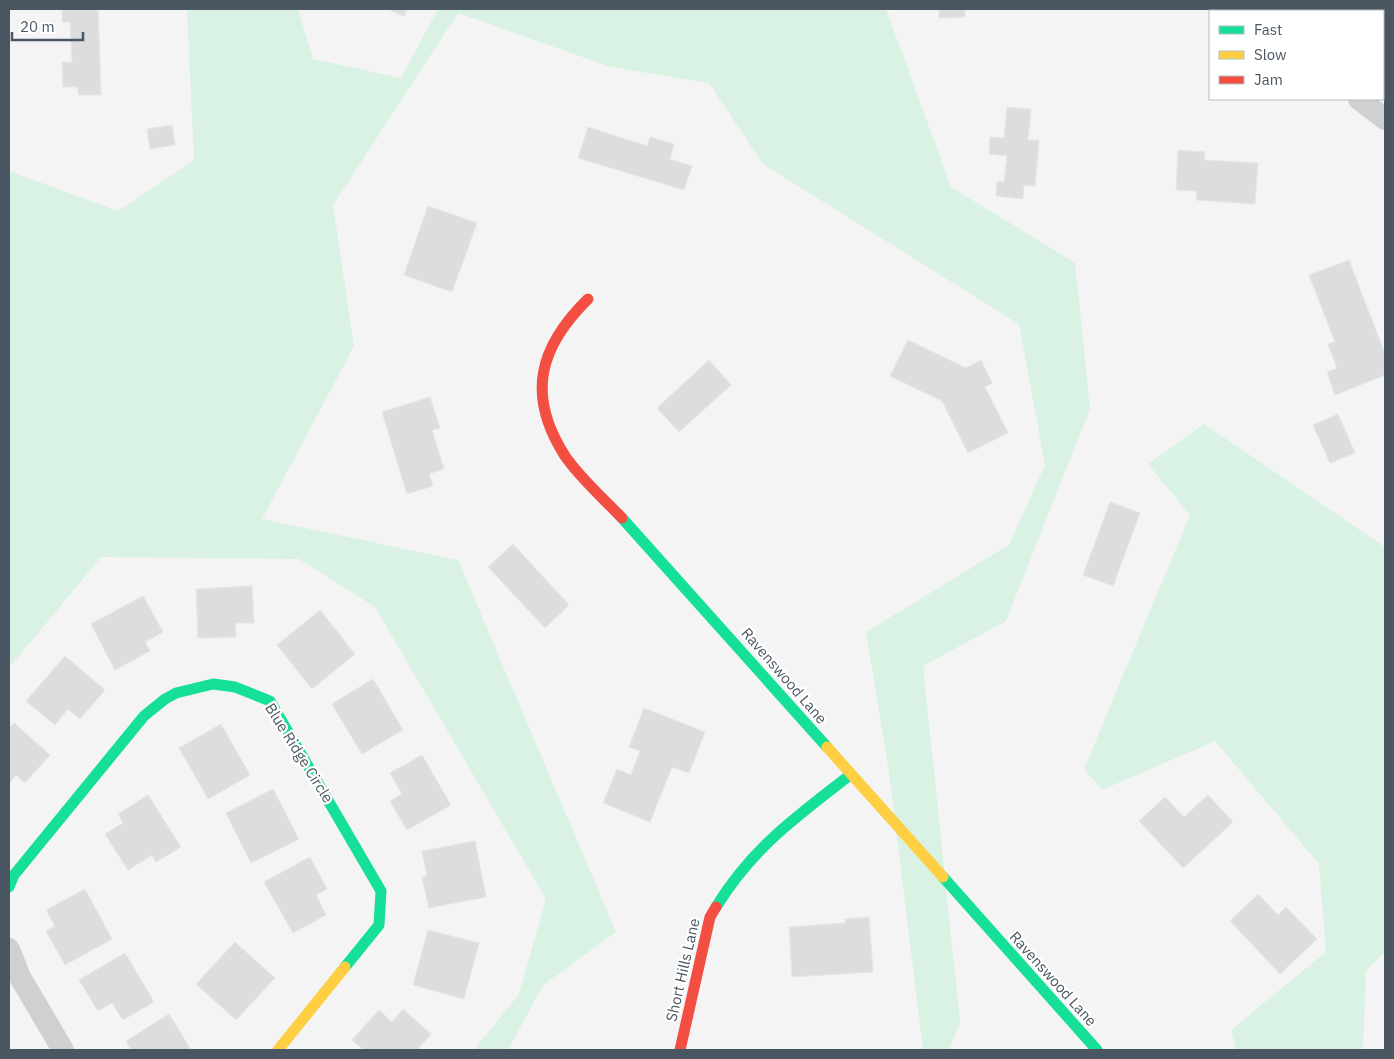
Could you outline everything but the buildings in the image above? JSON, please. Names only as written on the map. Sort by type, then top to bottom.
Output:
[{"type":"street","points":[[1360,100],[1385,118]]},
{"type":"street","name":"Ravenswood Lane","points":[[588,299],[557,330],[547,351],[544,365],[541,395],[545,417],[553,438],[566,458],[706,610],[850,775],[1097,1050]]},
{"type":"street","name":"Blue Ridge Circle","points":[[9,887],[14,875],[145,714],[174,693],[199,686],[220,684],[247,689],[270,701],[381,891],[379,925],[278,1050]]},
{"type":"street","name":"Short Hills Lane","points":[[680,1050],[710,917],[727,889],[737,874],[770,838],[850,775]]},
{"type":"street","points":[[9,949],[20,977],[63,1050]]},
{"type":"green space","points":[[187,9],[298,9],[313,59],[401,78],[438,9],[886,9],[951,187],[1075,263],[1090,409],[1006,621],[923,666],[960,1022],[949,1050],[923,1050],[889,772],[866,632],[1009,545],[1045,465],[1019,324],[763,164],[709,83],[611,67],[458,13],[333,205],[354,346],[262,519],[458,560],[616,932],[543,985],[508,1050],[474,1050],[519,994],[546,899],[375,607],[299,559],[101,557],[9,668],[9,171],[118,211],[194,160]]},
{"type":"green space","points":[[1204,424],[1385,547],[1385,952],[1366,971],[1363,1049],[1370,1050],[1236,1050],[1231,1030],[1326,952],[1319,864],[1215,741],[1102,790],[1084,769],[1190,515],[1148,464]]},
{"type":"traffic: fast","points":[[622,518],[827,747]]},
{"type":"traffic: fast","points":[[9,887],[14,875],[144,716],[165,699],[176,693],[213,684],[235,687],[270,701],[381,891],[379,925],[345,967]]},
{"type":"traffic: fast","points":[[716,907],[730,886],[760,850],[794,819],[850,775]]},
{"type":"traffic: fast","points":[[943,877],[1097,1050]]},
{"type":"traffic: slow","points":[[827,747],[943,877]]},
{"type":"traffic: slow","points":[[278,1050],[345,967]]},
{"type":"traffic: jam","points":[[588,299],[571,317],[558,335],[549,354],[542,392],[545,412],[553,434],[565,456],[585,480],[622,518]]},
{"type":"traffic: jam","points":[[680,1050],[710,917],[716,907]]}]
